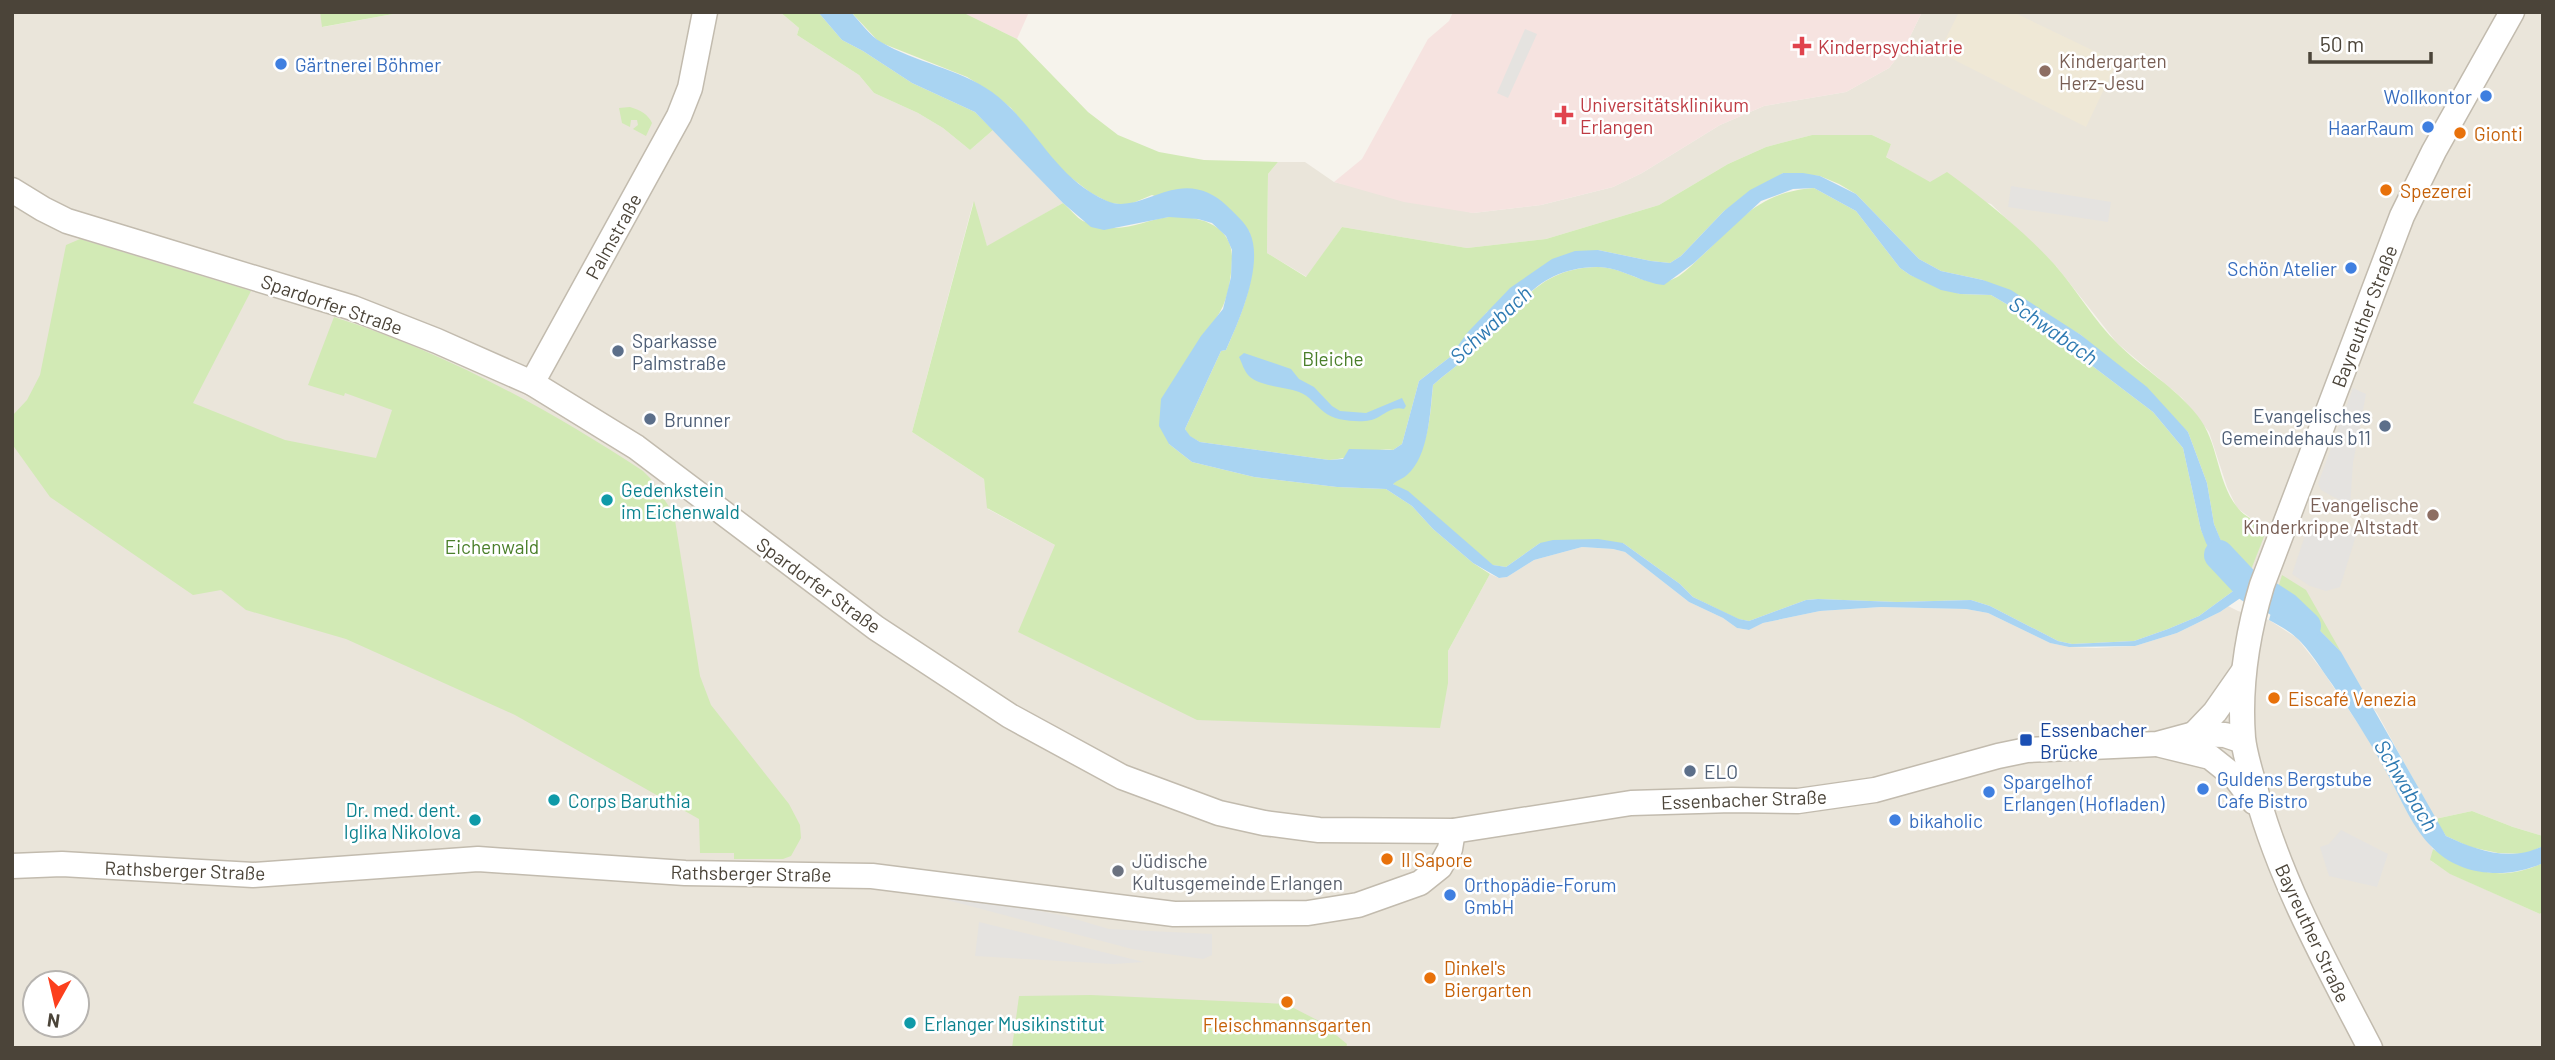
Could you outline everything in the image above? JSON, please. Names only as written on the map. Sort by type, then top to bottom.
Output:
[{"type":"street","name":"Palmstraße","points":[[532,383],[679,116],[690,88],[705,12]]},
{"type":"street","name":"Bayreuther Straße","points":[[2370,1048],[2288,886],[2263,815],[2244,741],[2244,671],[2249,634],[2267,570],[2386,258],[2418,182],[2512,12]]},
{"type":"street","name":"Spardorfer Straße","points":[[12,190],[67,221],[353,308],[532,383],[636,447],[876,628],[1010,716],[1122,777],[1219,813],[1264,823],[1342,832],[1453,831]]},
{"type":"street","points":[[2194,734],[2215,712],[2244,671]]},
{"type":"street","name":"Essenbacher Straße","points":[[1453,831],[1631,803],[1798,801],[1875,790],[2027,750],[2157,744],[2194,734],[2225,735],[2244,741]]},
{"type":"street","points":[[2210,757],[2244,741]]},
{"type":"street","name":"Essenbacher Straße","points":[[2157,744],[2210,757]]},
{"type":"street","name":"Bayreuther Straße","points":[[2210,757],[2245,788],[2263,815]]},
{"type":"street","name":"Rathsberger Straße","points":[[12,866],[62,864],[253,874],[478,859],[685,873],[872,876],[1174,914],[1308,913],[1358,905],[1420,883],[1440,867],[1450,849],[1453,831]]},
{"type":"shaded area","points":[[12,12],[320,12],[323,27],[404,12],[780,12],[799,28],[797,35],[859,75],[874,93],[918,113],[943,128],[970,150],[993,130],[1063,203],[987,247],[973,203],[912,432],[984,479],[988,509],[1055,545],[1448,683],[1448,651],[1490,574],[1499,578],[1507,577],[1534,560],[1582,547],[1625,552],[1689,602],[1723,618],[1737,628],[1749,630],[1763,623],[1820,611],[1881,607],[1966,609],[1988,613],[2050,643],[2096,648],[2135,646],[2177,633],[2228,606],[2269,620],[2297,638],[2322,670],[2371,743],[2412,820],[2433,849],[2431,861],[2451,874],[2540,914],[2543,911],[2543,1048],[12,1048]]},
{"type":"shaded area","points":[[962,12],[1029,12],[1017,39]]},
{"type":"shaded area","name":"Universitätsklinikum Erlangen","points":[[1453,12],[1922,12],[1904,49],[1889,68],[1846,92],[1764,106],[1720,125],[1642,173],[1613,187],[1541,205],[1473,213],[1404,202],[1334,182],[1362,159],[1428,39],[1449,21]]},
{"type":"shaded area","points":[[1922,12],[2543,12],[2543,836],[2472,811],[2435,819],[2377,713],[2278,588],[2249,575],[2266,529],[2237,508],[2227,487],[2209,432],[2182,398],[2117,343],[2056,266],[1991,204],[1930,183],[1885,156],[1891,144],[1872,135],[1812,135],[1766,147],[1728,164],[1659,205],[1546,239],[1467,248],[1342,227],[1307,277],[1267,253],[1268,174],[1278,162],[1305,162],[1334,182],[1473,213],[1541,205],[1613,187],[1642,173],[1720,125],[1764,106],[1846,92],[1889,68],[1904,49]]},
{"type":"shaded area","name":"Kindergarten Herz-Jesu","points":[[1959,12],[2013,12],[2117,62],[2086,127],[1939,52]]},
{"type":"shaded area","points":[[1525,29],[1537,34],[1508,98],[1497,93]]},
{"type":"shaded area","points":[[2011,186],[2111,202],[2108,222],[2008,207]]},
{"type":"shaded area","points":[[2353,388],[2366,394],[2353,463],[2350,506],[2321,490],[2318,484]]},
{"type":"shaded area","points":[[2311,518],[2358,529],[2340,587],[2326,591],[2310,586],[2292,574]]},
{"type":"shaded area","points":[[2341,830],[2388,854],[2377,887],[2329,876],[2320,847],[2329,844]]},
{"type":"shaded area","points":[[925,894],[1004,904],[1065,916],[1109,929],[1212,934],[1212,955],[1203,959],[1132,949]]},
{"type":"shaded area","points":[[979,922],[1144,962],[1113,964],[975,956]]},
{"type":"green space","points":[[320,12],[404,12],[322,27]]},
{"type":"green space","points":[[780,12],[818,12],[842,40],[912,83],[975,112],[993,130],[970,150],[943,128],[918,113],[874,93],[859,75],[797,35],[799,28]]},
{"type":"green space","name":"Bleiche","points":[[851,12],[962,12],[1017,39],[1088,112],[1118,135],[1159,152],[1204,160],[1278,162],[1268,174],[1267,253],[1306,277],[1342,227],[1467,248],[1546,239],[1659,205],[1728,164],[1766,147],[1812,135],[1872,135],[1891,144],[1886,157],[1930,182],[1947,172],[2043,252],[2109,335],[2197,415],[2210,437],[2230,496],[2243,513],[2267,529],[2249,575],[2224,549],[2214,524],[2207,483],[2188,432],[2081,335],[1983,280],[1941,271],[1919,259],[1856,194],[1820,176],[1783,173],[1724,211],[1681,256],[1670,263],[1598,250],[1487,312],[1450,357],[1419,381],[1402,444],[1393,450],[1377,450],[1329,460],[1200,442],[1189,436],[1185,429],[1221,351],[1226,350],[1248,292],[1253,261],[1249,231],[1152,195],[1128,205],[1110,203],[1091,193],[1061,170],[1011,108],[991,92],[967,77],[879,42]]},
{"type":"green space","points":[[630,107],[643,113],[652,123],[646,136],[633,129],[638,125],[637,120],[631,120],[630,127],[622,123],[619,108]]},
{"type":"green space","points":[[1814,188],[1856,211],[1900,268],[1910,275],[1960,294],[1991,295],[2041,324],[2153,412],[2183,448],[2201,530],[2214,557],[2240,586],[2199,616],[2134,641],[2072,644],[2058,641],[1990,606],[1971,600],[1806,600],[1749,621],[1738,619],[1693,597],[1680,584],[1623,543],[1540,543],[1506,567],[1492,565],[1392,483],[1404,473],[1420,452],[1428,428],[1433,385],[1486,341],[1539,286],[1555,276],[1598,267],[1649,281],[1668,281],[1679,276],[1754,208],[1780,195]]},
{"type":"green space","points":[[974,201],[987,246],[1063,203],[1078,218],[1095,225],[1122,228],[1162,218],[1191,218],[1211,224],[1227,237],[1232,259],[1228,291],[1169,444],[1192,462],[1254,477],[1337,487],[1386,489],[1412,506],[1433,529],[1490,574],[1448,651],[1448,683],[1440,728],[1197,720],[1018,632],[1055,545],[987,508],[984,479],[912,432]]},
{"type":"green space","name":"Eichenwald","points":[[80,239],[251,291],[193,403],[285,440],[376,458],[392,410],[345,393],[344,396],[308,385],[334,317],[455,364],[570,425],[643,471],[674,514],[700,676],[711,705],[789,804],[800,825],[801,838],[791,856],[783,859],[734,859],[734,853],[700,853],[699,819],[515,715],[346,639],[246,610],[221,590],[193,595],[50,497],[12,444],[12,416],[27,400],[40,375],[66,245]]},
{"type":"green space","points":[[2282,575],[2306,590],[2341,652],[2278,588]]},
{"type":"green space","points":[[2472,811],[2543,836],[2543,846],[2526,854],[2498,853],[2470,847],[2446,836],[2435,819]]},
{"type":"green space","points":[[2433,849],[2460,864],[2486,872],[2513,872],[2543,863],[2543,911],[2540,914],[2450,874],[2430,860]]},
{"type":"green space","points":[[1091,995],[1286,1004],[1319,1021],[1347,1044],[1346,1048],[1012,1048],[1019,996]]},
{"type":"water","points":[[818,12],[851,12],[869,33],[881,42],[965,77],[992,92],[1008,105],[1059,165],[1088,191],[1107,201],[1124,204],[1178,189],[1192,189],[1216,197],[1243,222],[1254,246],[1252,276],[1243,309],[1226,350],[1221,351],[1185,429],[1200,442],[1329,460],[1343,459],[1349,449],[1393,450],[1402,444],[1419,381],[1450,357],[1467,333],[1510,288],[1552,259],[1575,251],[1598,250],[1670,263],[1681,256],[1724,211],[1750,190],[1783,173],[1803,173],[1820,176],[1856,194],[1919,259],[1941,271],[1983,280],[2011,290],[2081,335],[2147,387],[2188,432],[2207,483],[2214,524],[2224,548],[2249,575],[2242,597],[2220,612],[2177,633],[2135,646],[2069,647],[2050,643],[1988,613],[1966,609],[1881,607],[1820,611],[1763,623],[1749,630],[1737,628],[1723,618],[1689,602],[1625,552],[1582,547],[1534,560],[1507,577],[1499,578],[1473,563],[1433,529],[1412,506],[1386,489],[1337,487],[1254,477],[1192,462],[1169,444],[1159,426],[1161,399],[1201,336],[1223,309],[1231,277],[1232,250],[1226,236],[1212,223],[1169,217],[1104,230],[1091,227],[1063,203],[975,112],[912,83],[842,40]],"holes":[[[1814,188],[1856,211],[1900,268],[1910,275],[1941,290],[1991,295],[2041,324],[2153,412],[2183,448],[2206,543],[2214,557],[2240,586],[2199,616],[2134,641],[2072,644],[2058,641],[1990,606],[1971,600],[1806,600],[1749,621],[1739,619],[1693,597],[1680,584],[1623,543],[1598,539],[1553,540],[1540,543],[1506,567],[1493,565],[1408,491],[1393,484],[1407,475],[1420,457],[1427,433],[1433,385],[1486,341],[1525,298],[1555,276],[1597,267],[1664,285],[1694,263],[1761,201],[1793,189]]]},
{"type":"water","points":[[1244,353],[1291,369],[1299,379],[1314,387],[1340,411],[1366,413],[1402,398],[1406,406],[1371,420],[1349,421],[1333,417],[1303,394],[1253,379],[1246,372],[1239,357]]},
{"type":"water","points":[[2278,588],[2341,652],[2446,836],[2494,853],[2518,853],[2543,846],[2543,863],[2515,871],[2485,872],[2457,865],[2433,848],[2413,823],[2382,763],[2315,660],[2296,637],[2269,620]]},
{"type":"waterway","name":"Schwabach","points":[[2219,555],[2250,588],[2286,607],[2306,626]]},
{"type":"place","name":"Kinderpsychiatrie","points":[[1802,46]]},
{"type":"place","name":"Gärtnerei Böhmer","points":[[281,64]]},
{"type":"place","name":"Kindergarten Herz-Jesu","points":[[2045,71]]},
{"type":"place","name":"Wollkontor","points":[[2486,96]]},
{"type":"place","name":"Universitätsklinikum Erlangen","points":[[1564,115]]},
{"type":"place","name":"HaarRaum","points":[[2428,127]]},
{"type":"place","name":"Gionti","points":[[2460,133]]},
{"type":"place","name":"Spezerei","points":[[2386,190]]},
{"type":"place","name":"Schön Atelier","points":[[2351,268]]},
{"type":"place","name":"Sparkasse Palmstraße","points":[[618,351]]},
{"type":"place","name":"Brunner","points":[[650,419]]},
{"type":"place","name":"Evangelisches Gemeindehaus b11","points":[[2385,426]]},
{"type":"place","name":"Gedenkstein im Eichenwald","points":[[607,500]]},
{"type":"place","name":"Evangelische Kinderkrippe Altstadt","points":[[2433,515]]},
{"type":"place","name":"Eiscafé Venezia","points":[[2274,698]]},
{"type":"place","name":"Essenbacher Brücke","points":[[2026,740]]},
{"type":"place","name":"ELO","points":[[1690,771]]},
{"type":"place","name":"Guldens Bergstube Cafe Bistro","points":[[2203,789]]},
{"type":"place","name":"Spargelhof Erlangen (Hofladen)","points":[[1989,792]]},
{"type":"place","name":"Corps Baruthia","points":[[554,800]]},
{"type":"place","name":"Dr. med. dent. Iglika Nikolova","points":[[475,820]]},
{"type":"place","name":"bikaholic","points":[[1895,820]]},
{"type":"place","name":"Il Sapore","points":[[1387,859]]},
{"type":"place","name":"Jüdische Kultusgemeinde Erlangen","points":[[1118,871]]},
{"type":"place","name":"Orthopädie-Forum GmbH","points":[[1450,895]]},
{"type":"place","name":"Dinkel's Biergarten","points":[[1430,978]]},
{"type":"place","name":"Fleischmannsgarten","points":[[1287,1002]]},
{"type":"place","name":"Erlanger Musikinstitut","points":[[910,1023]]}]
